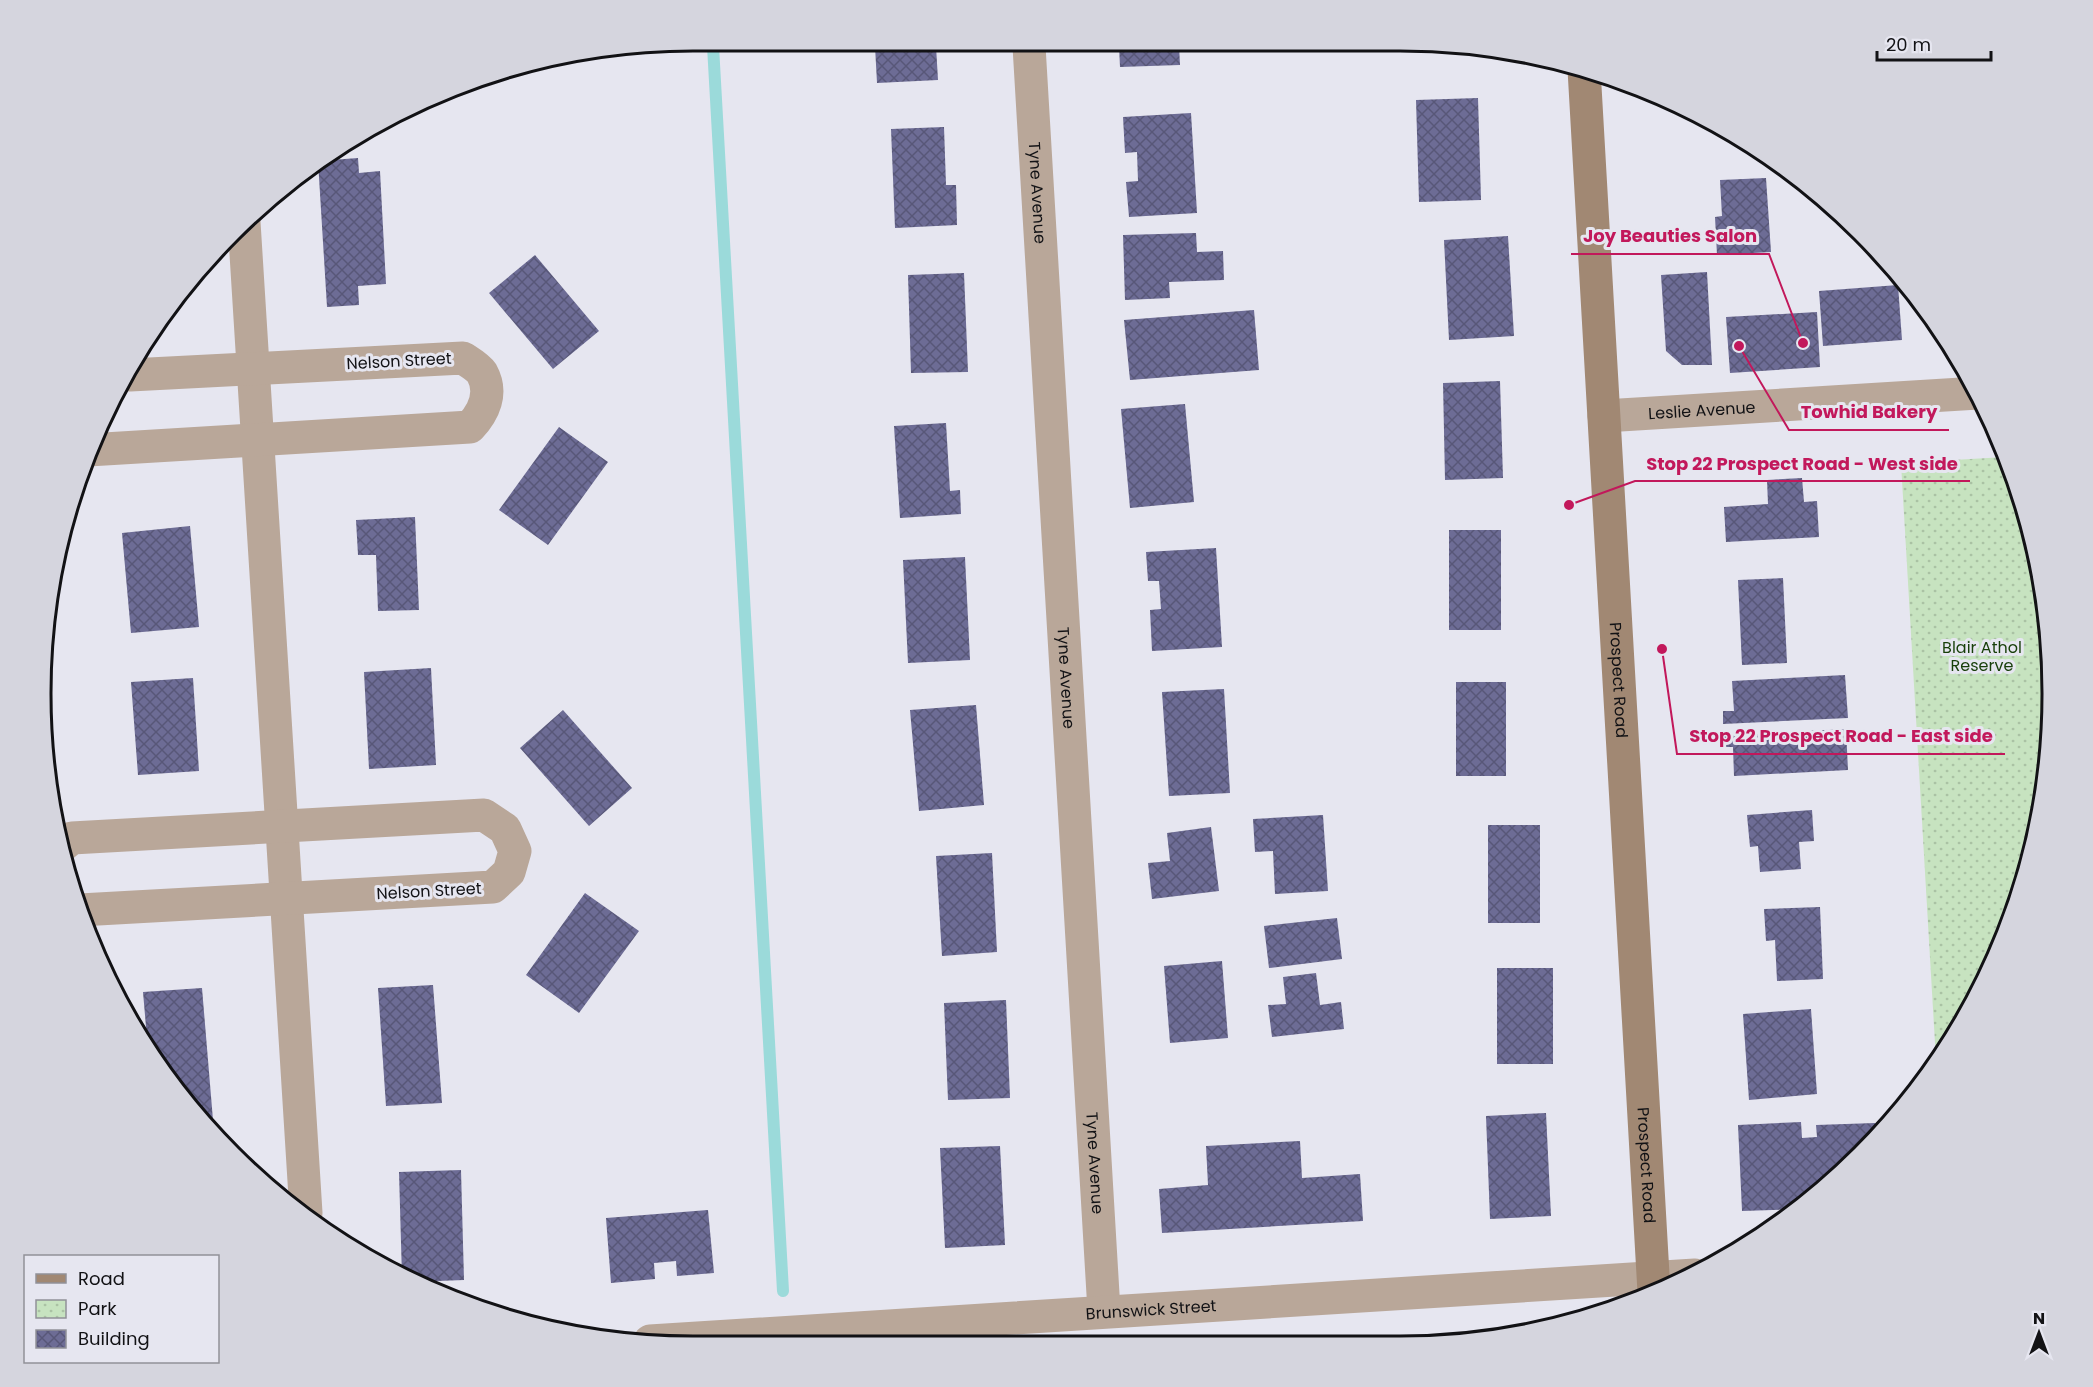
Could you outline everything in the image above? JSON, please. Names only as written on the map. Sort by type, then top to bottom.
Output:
[{"type":"main road","name":"Prospect Road","points":[[1585,79],[1654,1283]]},
{"type":"street","name":"Tyne Avenue","points":[[1029,51],[1104,1311]]},
{"type":"street","points":[[245,234],[306,1206]]},
{"type":"street","name":"Nelson Street","points":[[99,449],[470,426],[482,413],[487,392],[481,372],[463,358],[136,375]]},
{"type":"street","name":"Leslie Avenue","points":[[1604,416],[1968,394]]},
{"type":"street","name":"Nelson Street","points":[[68,840],[72,837],[484,815],[505,829],[515,851],[509,872],[493,887],[89,910]]},
{"type":"street","name":"Brunswick Street","points":[[726,1336],[1104,1311],[1652,1284]]},
{"type":"green space","name":"Blair Athol Reserve","points":[[1997,457],[2008,487],[2030,568],[2041,651],[2041,736],[2037,777],[2020,860],[2008,900],[1976,978],[1935,1048],[1901,463]]},
{"type":"building","points":[[875,51],[936,51],[938,80],[877,83]]},
{"type":"building","points":[[1119,51],[1179,51],[1180,65],[1120,67]]},
{"type":"building","points":[[1478,98],[1481,200],[1419,202],[1416,100]]},
{"type":"building","points":[[1191,113],[1197,213],[1129,217],[1126,182],[1138,181],[1137,152],[1125,153],[1123,117]]},
{"type":"building","points":[[944,127],[946,185],[956,185],[957,225],[895,228],[891,129]]},
{"type":"building","points":[[358,158],[359,173],[380,171],[386,284],[358,286],[359,305],[327,307],[319,172],[336,160]]},
{"type":"building","points":[[1766,178],[1771,252],[1717,255],[1715,217],[1722,216],[1720,180]]},
{"type":"building","points":[[1196,233],[1197,252],[1223,251],[1224,280],[1169,282],[1170,298],[1125,300],[1123,235]]},
{"type":"building","points":[[1508,236],[1514,336],[1449,340],[1444,240]]},
{"type":"building","points":[[535,255],[599,331],[553,369],[489,293]]},
{"type":"building","points":[[1707,272],[1712,365],[1682,365],[1666,351],[1661,275]]},
{"type":"building","points":[[964,273],[968,372],[911,373],[908,275]]},
{"type":"building","points":[[1895,285],[1898,289],[1902,340],[1823,346],[1819,291]]},
{"type":"building","points":[[1254,310],[1259,370],[1130,380],[1124,320]]},
{"type":"building","points":[[1817,312],[1820,367],[1730,373],[1726,317]]},
{"type":"building","points":[[1500,381],[1503,478],[1445,480],[1443,383]]},
{"type":"building","points":[[1185,404],[1194,502],[1130,508],[1121,409]]},
{"type":"building","points":[[946,423],[950,491],[960,490],[961,514],[900,518],[894,426]]},
{"type":"building","points":[[559,427],[608,462],[548,545],[499,510]]},
{"type":"building","points":[[1802,478],[1804,502],[1817,501],[1819,537],[1726,542],[1724,507],[1768,504],[1767,480]]},
{"type":"building","points":[[415,517],[419,610],[378,611],[376,555],[358,555],[356,520]]},
{"type":"building","points":[[190,526],[199,627],[131,633],[122,533]]},
{"type":"building","points":[[1449,530],[1501,530],[1501,630],[1449,630]]},
{"type":"building","points":[[1216,548],[1222,647],[1152,651],[1150,610],[1161,609],[1159,581],[1148,581],[1146,552]]},
{"type":"building","points":[[965,557],[970,660],[908,663],[903,560]]},
{"type":"building","points":[[1783,578],[1787,663],[1742,665],[1738,580]]},
{"type":"building","points":[[431,668],[436,765],[369,769],[364,672]]},
{"type":"building","points":[[1845,675],[1848,718],[1723,724],[1723,711],[1734,711],[1732,681]]},
{"type":"building","points":[[193,678],[199,771],[138,775],[131,682]]},
{"type":"building","points":[[1456,682],[1506,682],[1506,776],[1456,776]]},
{"type":"building","points":[[1224,689],[1230,793],[1169,796],[1162,692]]},
{"type":"building","points":[[976,705],[984,805],[919,811],[910,710]]},
{"type":"building","points":[[563,710],[632,788],[589,826],[520,748]]},
{"type":"building","points":[[1846,729],[1848,770],[1734,776],[1733,747],[1725,747],[1724,735]]},
{"type":"building","points":[[1812,810],[1814,841],[1799,842],[1801,869],[1760,872],[1758,846],[1750,847],[1747,815]]},
{"type":"building","points":[[1323,815],[1328,891],[1275,894],[1273,851],[1255,852],[1253,819]]},
{"type":"building","points":[[1488,825],[1540,825],[1540,923],[1488,923]]},
{"type":"building","points":[[1211,827],[1219,891],[1152,899],[1148,863],[1170,861],[1167,833]]},
{"type":"building","points":[[992,853],[997,952],[942,956],[936,856]]},
{"type":"building","points":[[585,893],[639,931],[579,1013],[526,975]]},
{"type":"building","points":[[1820,907],[1823,979],[1777,981],[1775,940],[1766,941],[1764,909]]},
{"type":"building","points":[[1337,918],[1342,959],[1269,968],[1264,926]]},
{"type":"building","points":[[1222,961],[1228,1038],[1170,1043],[1164,966]]},
{"type":"building","points":[[1497,968],[1553,968],[1553,1064],[1497,1064]]},
{"type":"building","points":[[1316,973],[1320,1005],[1341,1002],[1344,1029],[1272,1037],[1268,1005],[1286,1004],[1283,977]]},
{"type":"building","points":[[433,985],[442,1103],[386,1106],[378,988]]},
{"type":"building","points":[[202,988],[213,1120],[184,1085],[146,1030],[143,992]]},
{"type":"building","points":[[1006,1000],[1010,1098],[948,1100],[944,1003]]},
{"type":"building","points":[[1811,1009],[1817,1094],[1749,1100],[1743,1014]]},
{"type":"building","points":[[1546,1113],[1551,1216],[1490,1219],[1486,1116]]},
{"type":"building","points":[[1801,1122],[1802,1138],[1817,1137],[1816,1125],[1875,1123],[1854,1148],[1823,1177],[1782,1210],[1742,1211],[1738,1125]]},
{"type":"building","points":[[1300,1141],[1302,1178],[1360,1174],[1363,1221],[1162,1233],[1159,1189],[1208,1185],[1206,1146]]},
{"type":"building","points":[[1000,1146],[1005,1245],[945,1248],[940,1148]]},
{"type":"building","points":[[461,1170],[464,1280],[434,1281],[402,1266],[399,1172]]},
{"type":"building","points":[[708,1210],[714,1273],[677,1276],[676,1261],[654,1263],[655,1279],[611,1283],[606,1218]]},
{"type":"waterway","points":[[713,51],[783,1291]]},
{"type":"place","name":"Joy Beauties Salon","points":[[1803,343]]},
{"type":"place","name":"Towhid Bakery","points":[[1739,346]]},
{"type":"place","name":"Stop 22 Prospect Road - West side","points":[[1569,505]]},
{"type":"place","name":"Stop 22 Prospect Road - East side","points":[[1662,649]]}]
